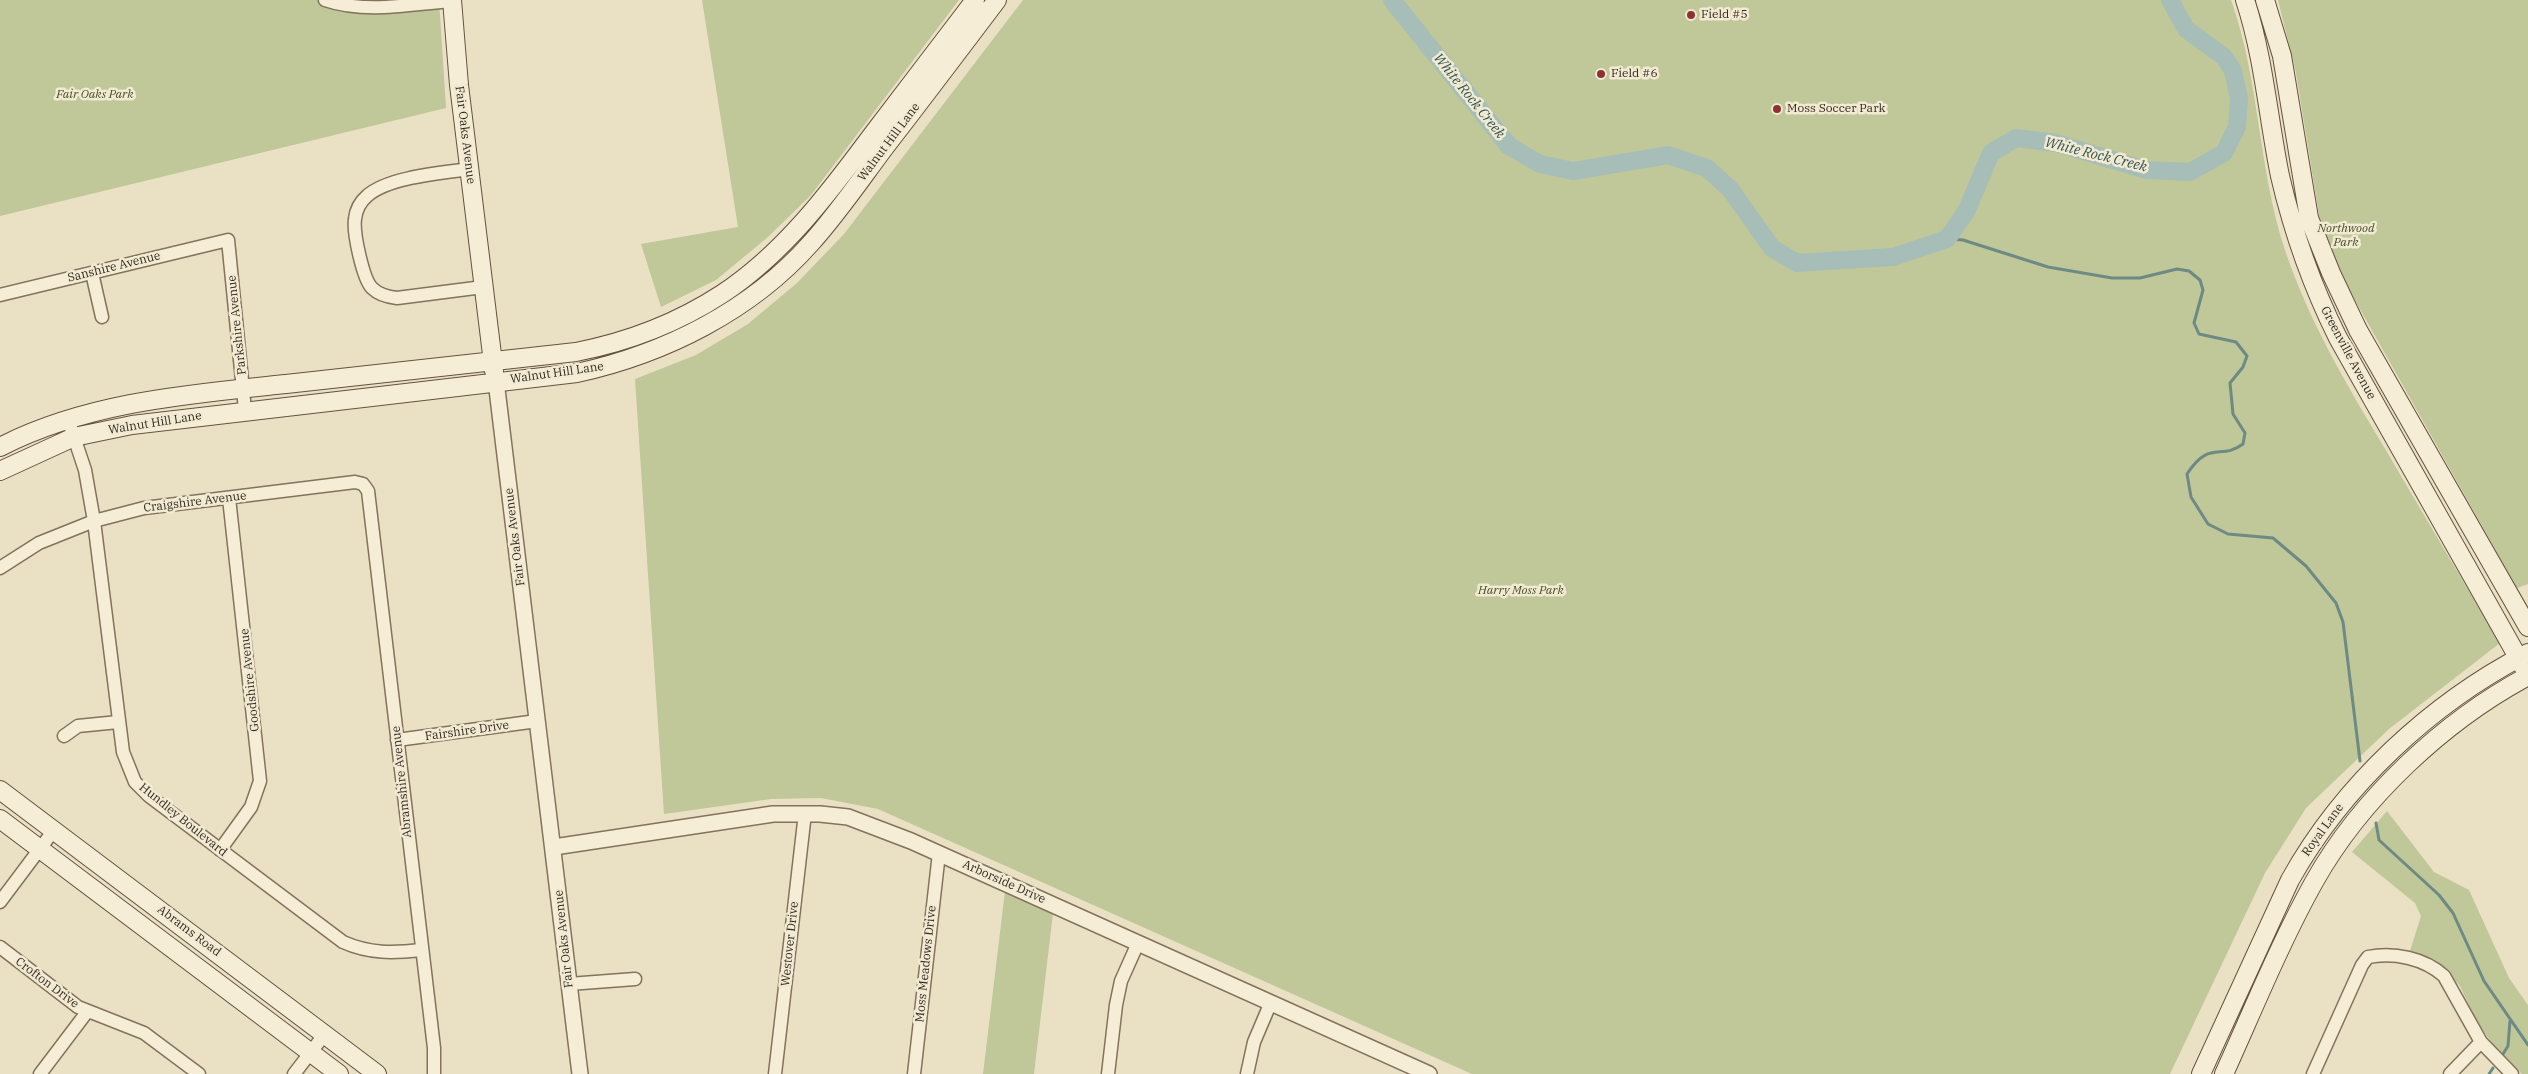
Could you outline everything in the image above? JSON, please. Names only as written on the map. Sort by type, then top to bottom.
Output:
[{"type":"main road","name":"Fair Oaks Avenue","points":[[452,0],[459,85],[496,381]]},
{"type":"main road","name":"Walnut Hill Lane","points":[[0,471],[74,437],[132,425],[245,410],[577,373],[612,365],[672,343],[706,326],[766,284],[811,243],[840,206],[948,50],[975,0]]},
{"type":"main road","name":"Walnut Hill Lane","points":[[0,447],[68,419],[128,404],[244,388],[576,352],[602,347],[688,313],[723,294],[750,272],[825,197],[948,50],[997,0]]},
{"type":"main road","name":"Greenville Avenue","points":[[2245,0],[2262,63],[2280,174],[2291,222],[2328,318],[2416,478],[2523,656],[2528,676]]},
{"type":"main road","name":"Greenville Avenue","points":[[2265,0],[2282,56],[2309,218],[2330,273],[2351,316],[2528,628]]},
{"type":"main road","points":[[2416,478],[2436,467]]},
{"type":"main road","name":"Royal Lane","points":[[2201,1074],[2273,916],[2304,856],[2338,807],[2368,775],[2433,716],[2481,680],[2523,656]]},
{"type":"main road","name":"Royal Lane","points":[[2224,1074],[2315,881],[2341,840],[2384,790],[2455,722],[2499,692],[2528,676]]},
{"type":"main road","points":[[2368,775],[2384,790]]},
{"type":"main road","name":"Abrams Road","points":[[0,790],[377,1074]]},
{"type":"main road","name":"Abrams Road","points":[[0,819],[339,1074]]},
{"type":"street","points":[[325,0],[351,6],[375,7],[452,0]]},
{"type":"street","points":[[470,169],[428,174],[377,189],[366,196],[357,208],[355,221],[365,278],[373,289],[385,296],[397,298],[483,287]]},
{"type":"street","name":"Sanshire Avenue","points":[[0,295],[228,240]]},
{"type":"street","name":"Parkshire Avenue","points":[[228,240],[245,410]]},
{"type":"street","points":[[92,273],[102,317]]},
{"type":"street","name":"Fair Oaks Avenue","points":[[496,381],[554,847],[580,1074]]},
{"type":"street","name":"Hundley Boulevard","points":[[68,419],[85,470],[94,520],[118,722],[123,752],[136,782],[148,796],[344,942],[367,951],[387,953],[422,950]]},
{"type":"street","name":"Craigshire Avenue","points":[[0,568],[39,543],[94,520],[162,505],[355,482],[363,484],[368,491]]},
{"type":"street","name":"Abramshire Avenue","points":[[368,491],[434,1048],[434,1074]]},
{"type":"street","name":"Goodshire Avenue","points":[[220,850],[251,807],[260,782],[229,498]]},
{"type":"street","name":"Fairshire Drive","points":[[397,740],[537,721]]},
{"type":"street","points":[[64,736],[78,726],[118,722]]},
{"type":"street","name":"Arborside Drive","points":[[554,847],[773,814],[805,813],[848,817],[884,829],[1429,1074]]},
{"type":"street","name":"Westover Drive","points":[[775,1074],[805,813]]},
{"type":"street","points":[[0,902],[54,830]]},
{"type":"street","name":"Moss Meadows Drive","points":[[914,1074],[938,853]]},
{"type":"street","points":[[1108,1074],[1116,1005],[1121,981],[1138,943]]},
{"type":"street","name":"Crofton Drive","points":[[0,948],[87,1012],[144,1033],[199,1074]]},
{"type":"street","points":[[2312,1074],[2362,965],[2368,956],[2407,957],[2435,968],[2444,976],[2481,1042],[2512,1074]]},
{"type":"street","points":[[569,984],[635,979]]},
{"type":"street","points":[[1247,1074],[1254,1042],[1271,1002]]},
{"type":"street","points":[[40,1074],[87,1012]]},
{"type":"street","points":[[294,1074],[324,1035]]},
{"type":"street","points":[[2450,1074],[2481,1042]]},
{"type":"green space","name":"Fair Oaks Park","points":[[0,0],[439,0],[446,108],[0,216]]},
{"type":"green space","points":[[702,0],[959,0],[811,195],[768,237],[716,280],[661,307],[641,244],[738,227]]},
{"type":"green space","name":"Harry Moss Park","points":[[1023,0],[2231,0],[2248,62],[2276,219],[2295,277],[2330,354],[2500,643],[2389,729],[2306,808],[2265,873],[2170,1074],[1472,1074],[878,809],[821,798],[771,799],[664,814],[635,379],[696,355],[748,324],[797,283],[844,234]]},
{"type":"green space","name":"Northwood Park","points":[[2278,0],[2528,0],[2528,584],[2517,588],[2343,279],[2327,243],[2319,215],[2296,73]]},
{"type":"green space","points":[[2387,811],[2434,872],[2469,890],[2509,978],[2528,1005],[2528,1074],[2522,1074],[2492,1043],[2476,1020],[2460,986],[2440,965],[2410,951],[2421,916],[2415,903],[2352,852]]},
{"type":"green space","points":[[1005,891],[1053,913],[1034,1074],[983,1074]]},
{"type":"waterway","name":"White Rock Creek","points":[[1392,0],[1509,146],[1540,164],[1573,171],[1668,155],[1707,168],[1730,189],[1772,248],[1797,263],[1893,257],[1947,239],[1966,212],[1991,153],[2016,138],[2056,143],[2146,170],[2190,172],[2224,153],[2237,127],[2239,98],[2233,71],[2224,57],[2186,29],[2170,0]]},
{"type":"waterway","points":[[1947,239],[1963,240],[2048,267],[2112,278],[2140,278],[2177,269],[2189,271],[2200,280],[2203,290],[2194,323],[2199,334],[2236,342],[2247,356],[2243,367],[2230,383],[2233,414],[2245,433],[2243,444],[2235,449],[2209,454],[2195,463],[2187,474],[2191,497],[2208,524],[2228,534],[2273,538],[2306,566],[2336,603],[2343,622],[2360,761]]},
{"type":"waterway","points":[[2376,823],[2379,840],[2439,895],[2453,913],[2484,981],[2528,1045]]},
{"type":"waterway","points":[[2503,1054],[2508,1046],[2510,1021]]},
{"type":"waterway","points":[[2489,1074],[2493,1068]]},
{"type":"place","name":"Field #5","points":[[1691,15]]},
{"type":"place","name":"Field #6","points":[[1601,74]]},
{"type":"place","name":"Moss Soccer Park","points":[[1777,109]]}]
